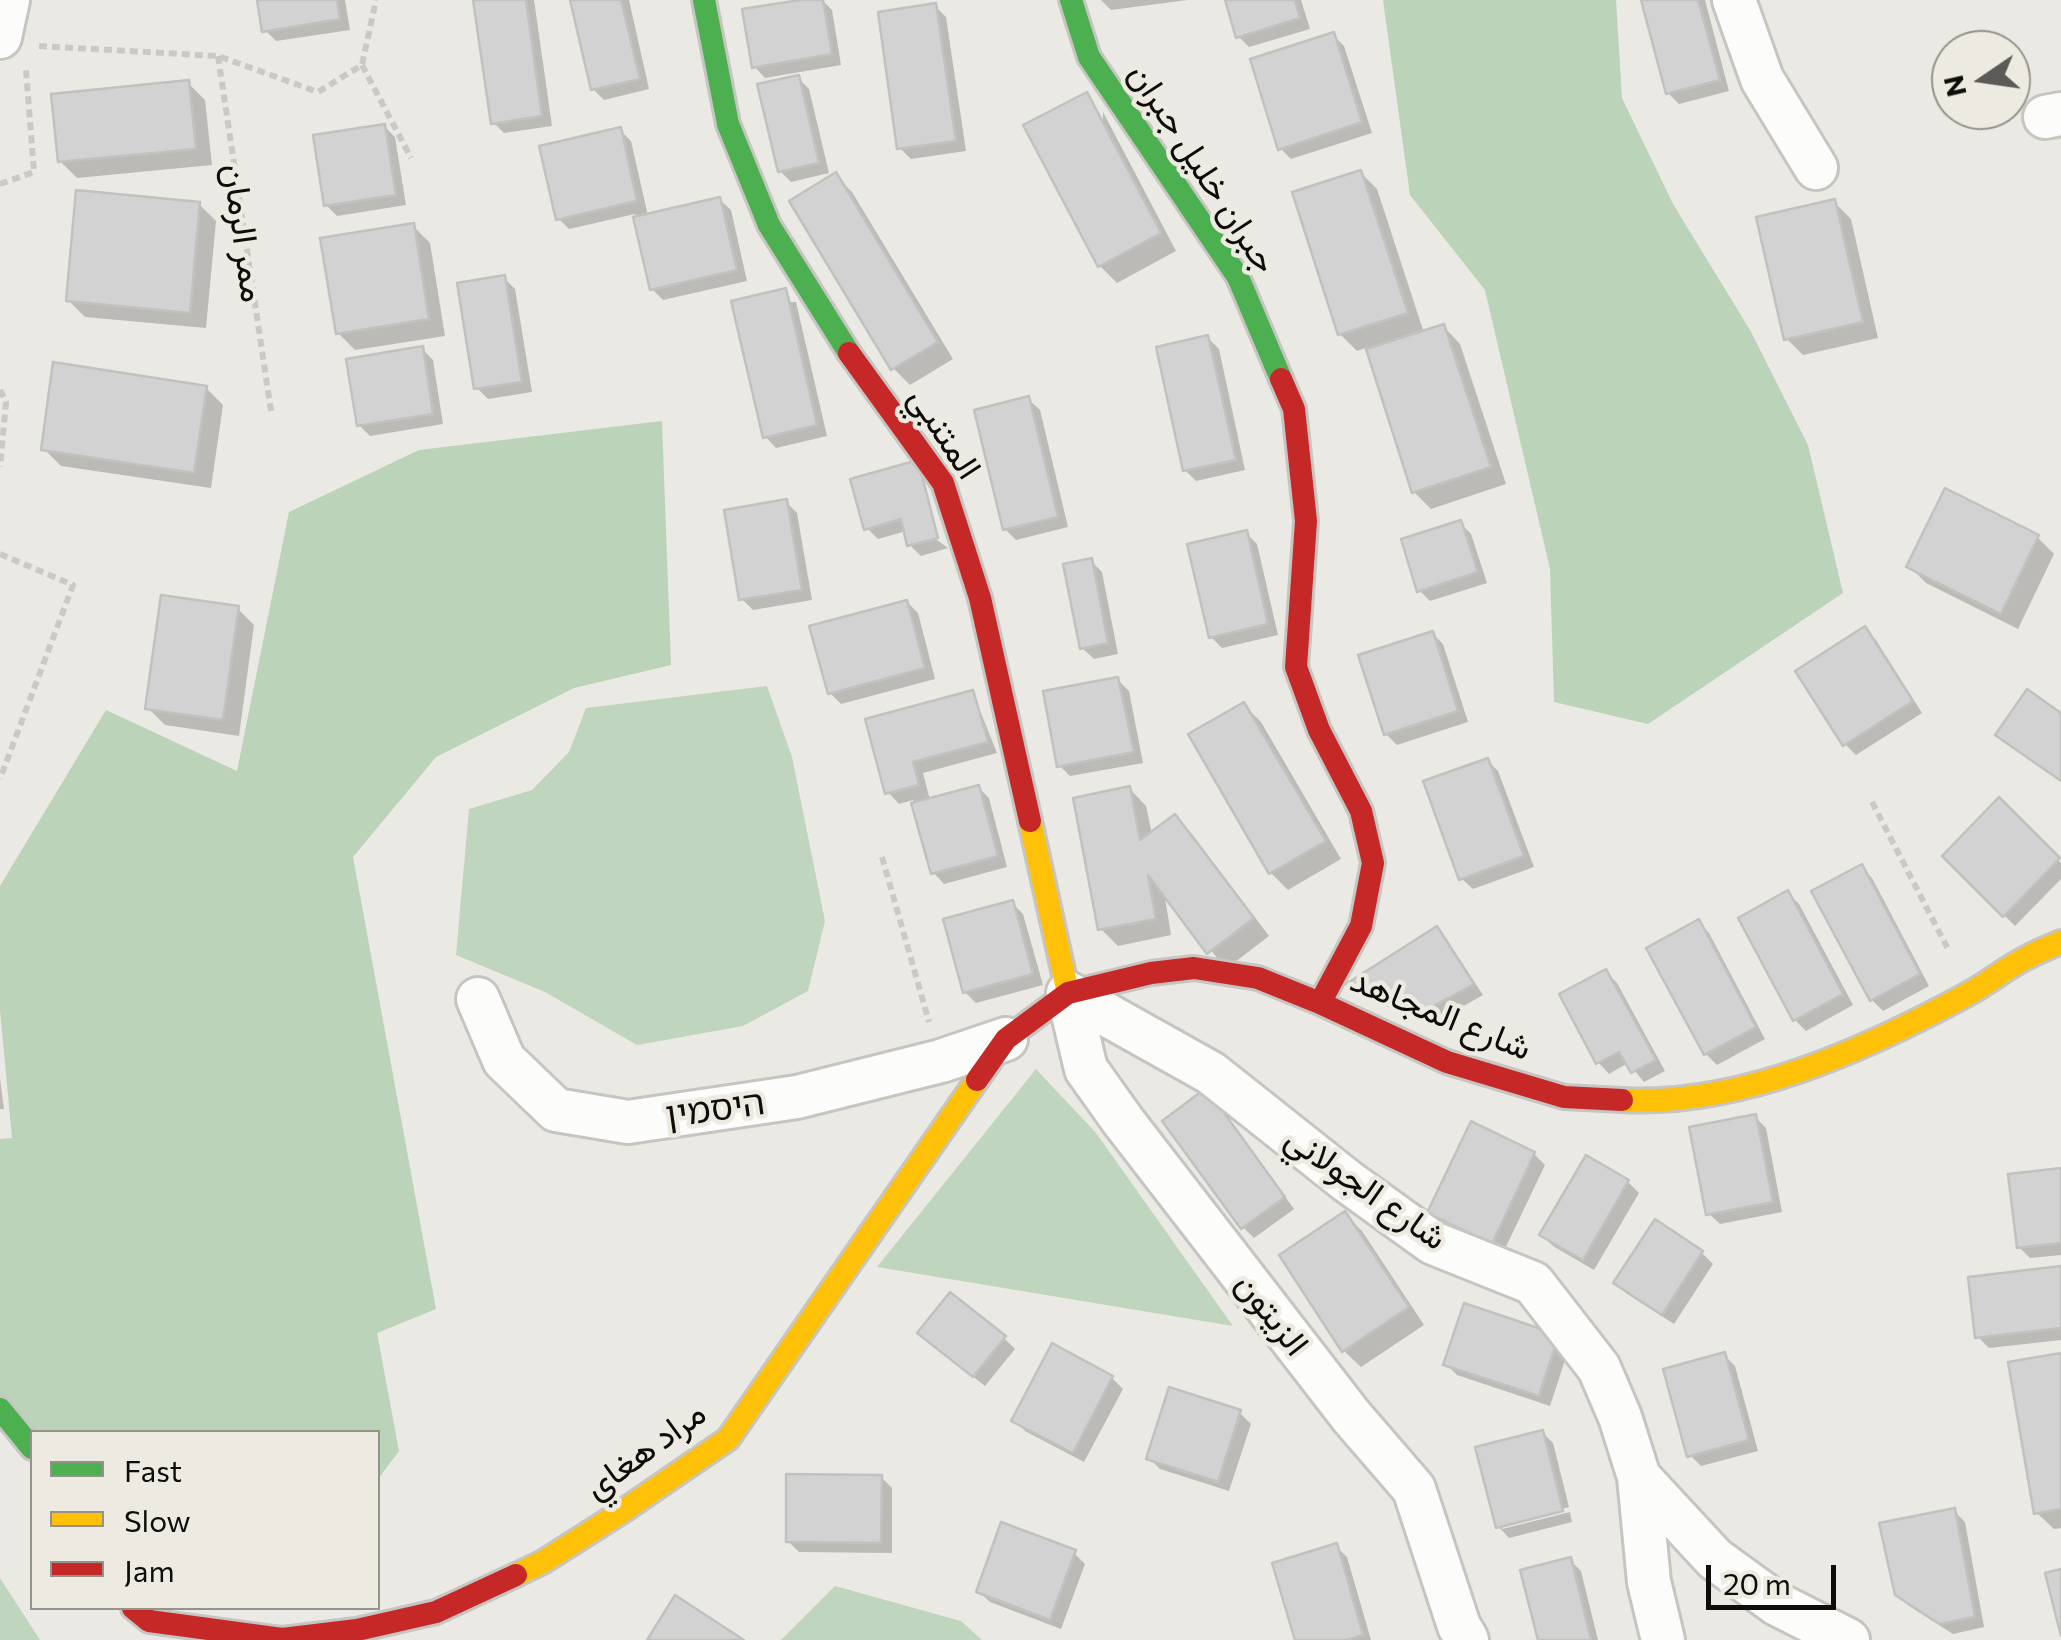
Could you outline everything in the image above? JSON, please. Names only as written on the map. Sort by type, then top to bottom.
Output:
[{"type":"street","name":"المتنبي","points":[[704,0],[728,124],[769,225],[857,366],[944,483],[980,598],[1068,993]]},
{"type":"street","name":"جبران خليل جبران","points":[[1072,0],[1088,57],[1238,277],[1294,409],[1306,521],[1296,667],[1319,730],[1361,810],[1373,863],[1361,926],[1320,1003]]},
{"type":"street","points":[[1734,0],[1762,78],[1816,168]]},
{"type":"street","name":"شارع المجاهد","points":[[1068,993],[1150,973],[1194,968],[1258,978],[1447,1062],[1564,1097],[1648,1102],[1747,1088],[1847,1054],[2061,942]]},
{"type":"street","name":"مراد هغاي","points":[[135,1610],[149,1621],[282,1639],[357,1630],[436,1612],[543,1562],[623,1511],[728,1438],[1006,1039],[1068,993]]},
{"type":"street","name":"شارع الجولاني","points":[[1068,993],[1211,1073],[1346,1181],[1433,1243],[1533,1283],[1600,1368],[1638,1476]]},
{"type":"street","name":"الزيتون","points":[[1068,993],[1086,1069],[1104,1096],[1351,1416],[1414,1489],[1466,1640]]},
{"type":"street","name":"היסמין","points":[[478,999],[504,1060],[556,1110],[628,1122],[797,1098],[940,1061],[1006,1039]]},
{"type":"street","points":[[0,1409],[30,1446]]},
{"type":"street","points":[[1638,1476],[1649,1582],[1663,1640]]},
{"type":"street","points":[[1638,1476],[1714,1559],[1777,1604],[1848,1640]]},
{"type":"path","points":[[376,0],[362,64],[410,158]]},
{"type":"path","points":[[0,184],[34,172],[8,30],[218,56],[318,92],[362,64]]},
{"type":"path","name":"ممر الرمان","points":[[218,56],[270,411]]},
{"type":"path","points":[[0,390],[6,402],[0,466]]},
{"type":"path","points":[[0,554],[73,585],[0,779]]},
{"type":"path","points":[[1872,802],[1970,992]]},
{"type":"path","points":[[882,857],[940,1061]]},
{"type":"green space","points":[[1383,0],[1616,0],[1622,98],[1673,204],[1750,330],[1808,445],[1843,593],[1648,724],[1554,702],[1550,569],[1485,290],[1410,195]]},
{"type":"green space","points":[[662,421],[671,665],[574,688],[436,757],[353,857],[436,1309],[377,1333],[399,1451],[380,1476],[380,1430],[30,1431],[0,1416],[0,1139],[12,1138],[0,1010],[0,886],[106,710],[237,771],[289,512],[419,450]]},
{"type":"green space","points":[[767,686],[792,757],[825,921],[808,991],[743,1026],[637,1045],[545,992],[456,955],[469,809],[532,790],[569,752],[586,708]]},
{"type":"green space","points":[[1036,1069],[1096,1133],[1233,1326],[877,1267]]},
{"type":"green space","points":[[0,1578],[40,1640],[0,1640]]},
{"type":"green space","points":[[835,1586],[961,1621],[982,1640],[781,1640]]},
{"type":"building","points":[[257,0],[337,0],[340,19],[262,32]]},
{"type":"building","points":[[473,0],[526,0],[542,116],[491,124]]},
{"type":"building","points":[[570,0],[621,0],[640,79],[591,90]]},
{"type":"building","points":[[823,0],[832,54],[752,68],[742,9]]},
{"type":"building","points":[[1225,0],[1295,0],[1300,18],[1236,38]]},
{"type":"building","points":[[1641,0],[1698,0],[1720,80],[1666,94]]},
{"type":"building","points":[[936,3],[956,141],[897,149],[878,12]]},
{"type":"building","points":[[1334,32],[1362,122],[1278,150],[1250,59]]},
{"type":"building","points":[[799,75],[819,163],[778,172],[757,84]]},
{"type":"building","points":[[189,80],[196,149],[58,162],[51,94]]},
{"type":"building","points":[[1087,92],[1161,233],[1098,267],[1023,125]]},
{"type":"building","points":[[385,124],[396,195],[324,206],[313,135]]},
{"type":"building","points":[[621,127],[637,201],[556,220],[539,146]]},
{"type":"building","points":[[1361,170],[1408,313],[1338,335],[1292,192]]},
{"type":"building","points":[[836,172],[938,342],[891,370],[789,201]]},
{"type":"building","points":[[76,190],[200,202],[190,313],[66,301]]},
{"type":"building","points":[[720,197],[737,270],[650,290],[633,217]]},
{"type":"building","points":[[1835,199],[1863,322],[1784,340],[1756,217]]},
{"type":"building","points":[[414,223],[429,319],[336,334],[320,238]]},
{"type":"building","points":[[505,275],[522,382],[474,389],[457,283]]},
{"type":"building","points":[[786,288],[817,425],[763,438],[731,301]]},
{"type":"building","points":[[1444,324],[1491,467],[1412,493],[1366,349]]},
{"type":"building","points":[[1208,335],[1236,460],[1183,471],[1156,347]]},
{"type":"building","points":[[423,346],[433,414],[357,426],[346,359]]},
{"type":"building","points":[[53,362],[207,386],[194,473],[41,450]]},
{"type":"building","points":[[1029,396],[1058,517],[1003,530],[974,410]]},
{"type":"building","points":[[918,460],[938,538],[907,546],[901,519],[864,530],[850,479]]},
{"type":"building","points":[[1945,488],[2039,535],[2001,614],[1906,567]]},
{"type":"building","points":[[787,499],[802,590],[739,600],[724,510]]},
{"type":"building","points":[[1461,520],[1478,572],[1417,592],[1401,539]]},
{"type":"building","points":[[1247,530],[1268,624],[1209,638],[1187,544]]},
{"type":"building","points":[[1092,558],[1108,643],[1080,649],[1063,564]]},
{"type":"building","points":[[161,595],[239,606],[223,720],[145,709]]},
{"type":"building","points":[[907,600],[925,668],[828,694],[809,626]]},
{"type":"building","points":[[1865,626],[1913,701],[1843,746],[1795,671]]},
{"type":"building","points":[[1433,631],[1458,711],[1384,735],[1358,655]]},
{"type":"building","points":[[1118,677],[1134,752],[1057,767],[1043,691]]},
{"type":"building","points":[[2027,689],[2061,713],[2061,781],[1995,735]]},
{"type":"building","points":[[973,690],[988,742],[913,762],[919,785],[885,794],[865,719]]},
{"type":"building","points":[[1244,702],[1326,841],[1269,874],[1188,734]]},
{"type":"building","points":[[1488,758],[1524,856],[1459,880],[1423,781]]},
{"type":"building","points":[[979,785],[998,856],[931,874],[911,803]]},
{"type":"building","points":[[1130,786],[1140,840],[1175,814],[1254,918],[1207,954],[1148,875],[1156,919],[1098,930],[1073,798]]},
{"type":"building","points":[[1999,797],[2060,858],[2003,917],[1942,856]]},
{"type":"building","points":[[1862,864],[1920,974],[1870,1001],[1811,891]]},
{"type":"building","points":[[1788,890],[1843,994],[1793,1021],[1738,918]]},
{"type":"building","points":[[1013,900],[1033,974],[963,993],[943,919]]},
{"type":"building","points":[[1699,919],[1756,1027],[1704,1055],[1646,948]]},
{"type":"building","points":[[1437,926],[1474,984],[1417,1015],[1346,984]]},
{"type":"building","points":[[1606,969],[1656,1060],[1631,1073],[1619,1052],[1596,1064],[1559,994]]},
{"type":"building","points":[[1206,1088],[1285,1197],[1241,1229],[1162,1121]]},
{"type":"building","points":[[1756,1114],[1773,1202],[1706,1215],[1689,1127]]},
{"type":"building","points":[[1471,1121],[1535,1152],[1492,1244],[1427,1213]]},
{"type":"building","points":[[1586,1155],[1629,1180],[1583,1260],[1539,1235]]},
{"type":"building","points":[[2061,1168],[2061,1243],[2017,1248],[2008,1174]]},
{"type":"building","points":[[1345,1211],[1409,1307],[1342,1352],[1279,1255]]},
{"type":"building","points":[[1655,1219],[1703,1251],[1662,1315],[1613,1283]]},
{"type":"building","points":[[2061,1266],[2061,1328],[1975,1338],[1968,1277]]},
{"type":"building","points":[[950,1292],[1006,1336],[973,1377],[917,1333]]},
{"type":"building","points":[[1464,1303],[1559,1335],[1539,1396],[1443,1365]]},
{"type":"building","points":[[1052,1343],[1113,1376],[1073,1453],[1011,1421]]},
{"type":"building","points":[[1725,1352],[1749,1440],[1687,1457],[1663,1369]]},
{"type":"building","points":[[2061,1353],[2061,1509],[2034,1514],[2008,1362]]},
{"type":"building","points":[[1169,1387],[1241,1410],[1218,1482],[1146,1459]]},
{"type":"building","points":[[1543,1430],[1563,1511],[1496,1528],[1475,1447]]},
{"type":"building","points":[[786,1474],[882,1475],[881,1543],[786,1542]]},
{"type":"building","points":[[1955,1508],[1975,1617],[1940,1624],[1895,1595],[1879,1523]]},
{"type":"building","points":[[1001,1522],[1076,1550],[1050,1620],[976,1592]]},
{"type":"building","points":[[1337,1543],[1363,1635],[1347,1640],[1295,1640],[1272,1563]]},
{"type":"building","points":[[1571,1557],[1591,1640],[1538,1640],[1520,1570]]},
{"type":"building","points":[[2061,1569],[2061,1636],[2045,1573]]},
{"type":"building","points":[[675,1595],[744,1640],[647,1640]]},
{"type":"traffic: fast","points":[[704,0],[728,124],[769,225],[849,353]]},
{"type":"traffic: fast","points":[[1071,0],[1089,57],[1238,277],[1281,379]]},
{"type":"traffic: fast","points":[[0,1409],[30,1446]]},
{"type":"traffic: slow","points":[[1030,821],[1068,993]]},
{"type":"traffic: slow","points":[[1622,1100],[1711,1094],[1801,1070],[1929,1015],[2061,942]]},
{"type":"traffic: slow","points":[[516,1575],[623,1511],[728,1439],[977,1080]]},
{"type":"traffic: jam","points":[[849,353],[943,483],[980,598],[1030,821]]},
{"type":"traffic: jam","points":[[1281,379],[1294,409],[1306,521],[1296,667],[1319,730],[1361,811],[1373,863],[1361,926],[1320,1003]]},
{"type":"traffic: jam","points":[[977,1080],[1006,1039],[1068,993],[1151,973],[1194,968],[1258,978],[1447,1062],[1564,1097],[1622,1100]]},
{"type":"traffic: jam","points":[[135,1610],[149,1621],[282,1639],[357,1630],[436,1612],[516,1575]]}]
